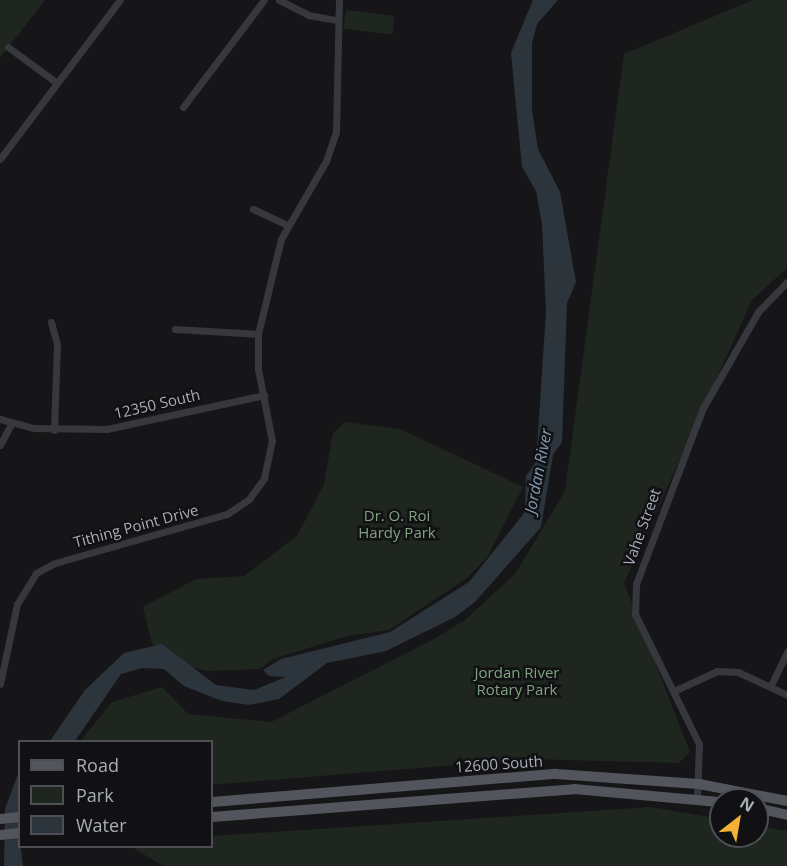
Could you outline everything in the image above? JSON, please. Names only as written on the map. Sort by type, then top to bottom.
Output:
[{"type":"main road","name":"12600 South","points":[[213,802],[556,774],[699,784],[787,801]]},
{"type":"main road","name":"12600 South","points":[[213,817],[539,790],[709,800]]},
{"type":"main road","points":[[769,811],[787,815]]},
{"type":"main road","points":[[0,819],[18,818]]},
{"type":"main road","points":[[0,835],[18,833]]},
{"type":"street","points":[[0,159],[120,0]]},
{"type":"street","points":[[183,107],[264,0]]},
{"type":"street","points":[[279,0],[308,15],[336,20]]},
{"type":"street","points":[[175,329],[258,334],[288,225],[326,161],[336,132],[336,20],[339,0]]},
{"type":"street","points":[[8,47],[57,83]]},
{"type":"street","points":[[253,209],[288,225]]},
{"type":"street","name":"Vahe Street","points":[[697,798],[701,753],[674,691],[635,614],[636,585],[703,408],[758,312],[787,282]]},
{"type":"street","points":[[51,322],[57,344],[54,430]]},
{"type":"street","name":"Tithing Point Drive","points":[[0,684],[19,597],[36,573],[55,563],[219,518],[249,500],[270,460],[258,334]]},
{"type":"street","name":"12350 South","points":[[0,419],[11,424],[54,430],[107,429],[264,395]]},
{"type":"street","points":[[0,445],[11,424]]},
{"type":"street","points":[[771,685],[787,652]]},
{"type":"street","points":[[674,691],[717,671],[738,672],[771,685],[787,695]]},
{"type":"green space","points":[[0,0],[45,0],[0,58]]},
{"type":"green space","name":"Jordan River Rotary Park","points":[[753,0],[787,0],[787,268],[752,300],[624,583],[690,752],[679,763],[527,759],[213,785],[213,740],[82,740],[112,702],[162,687],[188,714],[271,722],[432,640],[465,620],[515,574],[565,491],[624,54]]},
{"type":"green space","points":[[346,10],[395,16],[392,35],[344,29]]},
{"type":"green space","name":"Dr. O. Roi Hardy Park","points":[[345,422],[400,429],[523,487],[488,556],[467,578],[389,630],[347,636],[273,659],[260,669],[207,671],[178,663],[152,644],[143,607],[196,579],[244,576],[297,536],[324,484],[333,433]]},
{"type":"green space","points":[[650,807],[709,817],[709,848],[769,848],[769,828],[787,831],[787,866],[163,866],[134,848],[213,848],[213,836]]},
{"type":"water","name":"Jordan River","points":[[533,0],[558,0],[537,24],[532,43],[532,110],[538,149],[560,192],[576,282],[567,303],[562,442],[553,455],[541,527],[475,602],[455,617],[386,651],[327,663],[279,699],[249,705],[222,701],[184,686],[164,669],[142,668],[121,674],[76,740],[51,740],[85,690],[124,653],[162,644],[216,685],[254,690],[286,677],[269,676],[263,670],[281,659],[390,632],[469,582],[525,512],[526,476],[536,462],[546,312],[542,224],[536,191],[522,167],[511,53]]},
{"type":"water","points":[[18,774],[18,848],[21,848],[23,866],[4,866],[5,809]]}]
